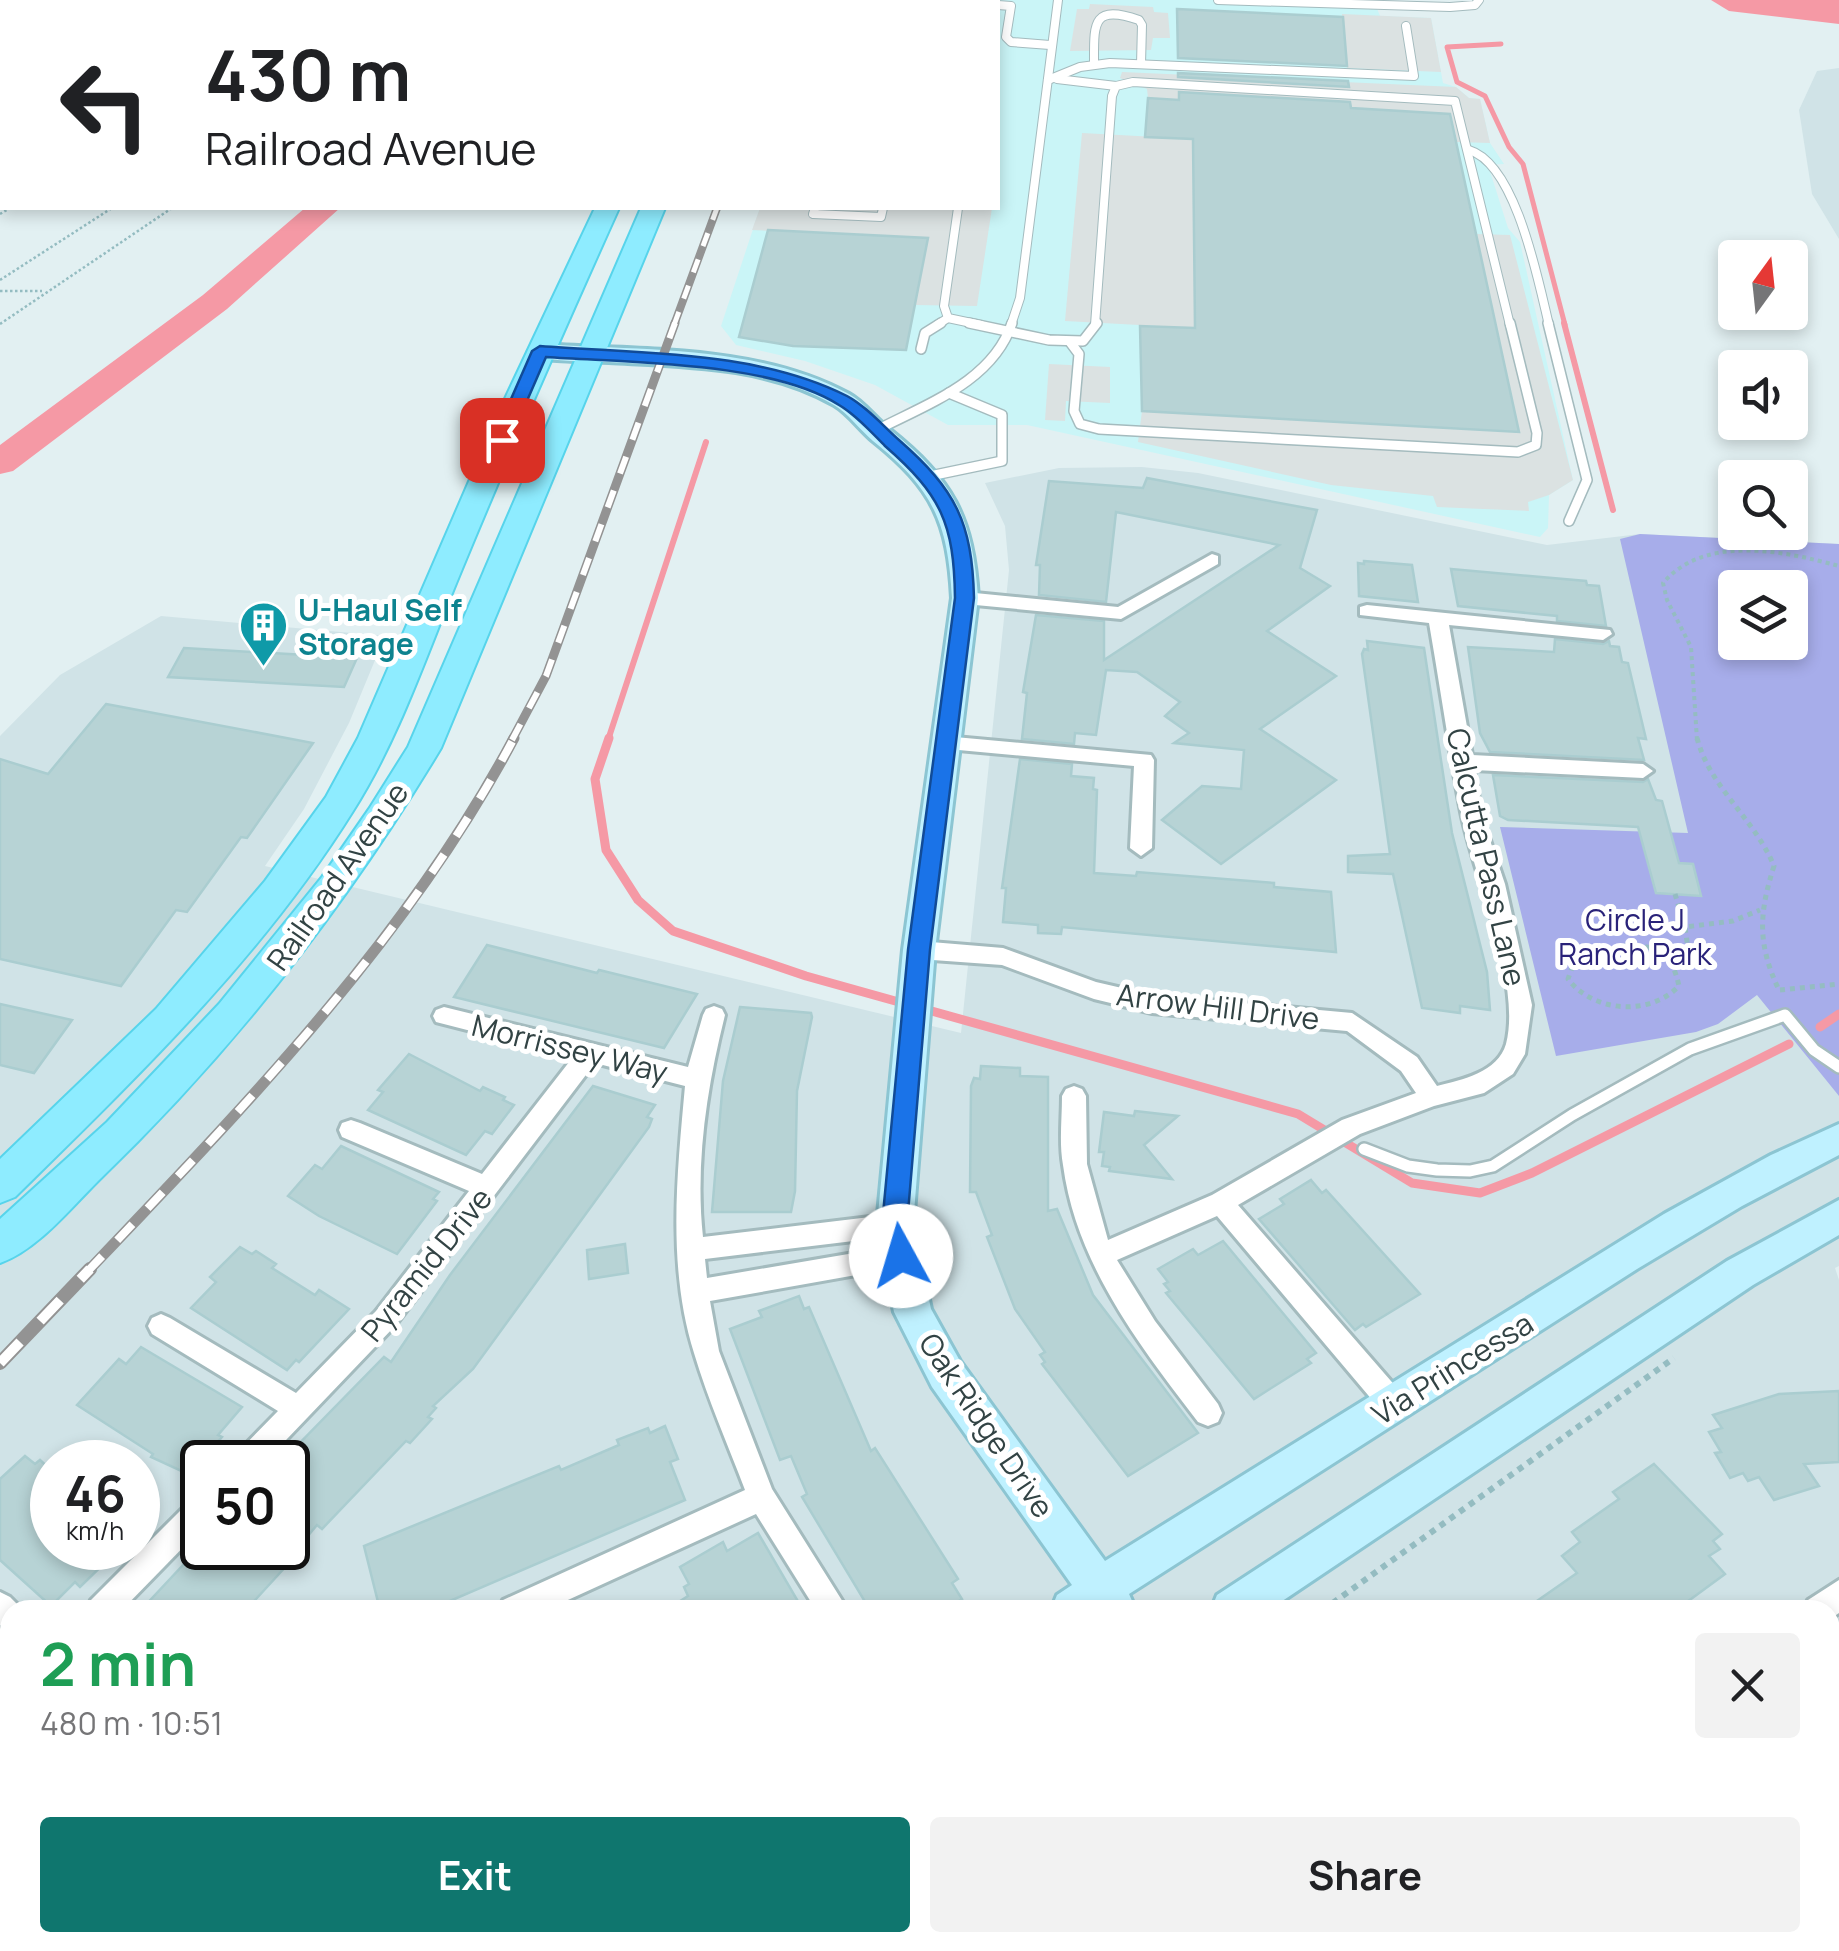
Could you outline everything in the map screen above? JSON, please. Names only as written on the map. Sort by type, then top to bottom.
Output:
[{"type":"main road","name":"Railroad Avenue","points":[[0,1185],[170,1020],[278,890],[340,804],[374,738],[535,363],[606,210]]},
{"type":"main road","name":"Railroad Avenue","points":[[0,1245],[92,1165],[191,1062],[268,975],[377,830],[424,748],[651,210]]},
{"type":"main road","name":"Oak Ridge Drive","points":[[535,363],[586,366],[750,391],[872,428],[930,476],[957,526],[964,554],[965,598],[919,950],[898,1240],[913,1312],[946,1374],[1094,1600]]},
{"type":"main road","name":"Via Princessa","points":[[1101,1600],[1394,1405],[1767,1172],[1839,1139]]},
{"type":"main road","points":[[1247,1600],[1740,1273],[1839,1216]]},
{"type":"street","points":[[965,598],[1121,613],[1212,560]]},
{"type":"street","points":[[1367,611],[1603,634]]},
{"type":"street","name":"Calcutta Pass Lane","points":[[1102,1254],[1221,1203],[1351,1127],[1432,1097],[1476,1086],[1505,1067],[1517,1046],[1521,1005],[1494,884],[1472,816],[1438,618]]},
{"type":"street","points":[[944,743],[1144,760],[1141,848]]},
{"type":"street","points":[[1463,762],[1643,771]]},
{"type":"street","name":"Arrow Hill Drive","points":[[919,950],[1003,957],[1094,990],[1152,1004],[1352,1022],[1409,1064],[1432,1097]]},
{"type":"street","name":"Morrissey Way","points":[[444,1016],[697,1080]]},
{"type":"street","points":[[714,1016],[697,1080],[687,1204],[695,1292],[706,1351],[761,1498],[827,1600]]},
{"type":"street","name":"Pyramid Drive","points":[[269,1440],[385,1319],[589,1054]]},
{"type":"street","points":[[1074,1096],[1075,1171],[1092,1233],[1130,1314],[1208,1413]]},
{"type":"street","points":[[351,1130],[489,1188]]},
{"type":"street","points":[[1221,1203],[1394,1405]]},
{"type":"street","points":[[694,1248],[898,1240]]},
{"type":"street","points":[[695,1292],[898,1240]]},
{"type":"street","points":[[161,1326],[298,1410]]},
{"type":"street","points":[[535,1600],[761,1498]]},
{"type":"street","points":[[111,1600],[180,1531]]},
{"type":"lane","points":[[872,428],[970,382],[1006,342],[1020,298],[1058,0]]},
{"type":"lane","points":[[1218,0],[1450,8],[1475,5],[1478,0]]},
{"type":"lane","points":[[1000,5],[1011,6],[1008,40]]},
{"type":"lane","points":[[1094,64],[1094,23],[1099,17],[1118,14],[1139,20],[1142,25],[1141,64]]},
{"type":"lane","points":[[1000,22],[1008,23]]},
{"type":"lane","points":[[1048,80],[1094,64],[1414,76],[1406,26]]},
{"type":"lane","points":[[1000,40],[1050,46]]},
{"type":"lane","points":[[1048,80],[1078,79],[1116,86],[1133,82],[1442,97],[1455,101],[1460,109],[1536,445],[1518,452],[1099,429],[1080,424],[1074,410],[1079,354],[1070,342]]},
{"type":"lane","points":[[921,349],[925,332],[948,318],[1070,342],[1091,336],[1097,323],[1112,96],[1116,86]]},
{"type":"lane","points":[[1469,150],[1487,154],[1497,164],[1517,228],[1529,243],[1587,480],[1569,522]]},
{"type":"lane","points":[[814,210],[813,214],[881,217],[883,210]]},
{"type":"lane","points":[[948,318],[944,306],[958,210]]},
{"type":"lane","points":[[930,476],[1002,461],[1002,415],[949,393]]},
{"type":"lane","points":[[1364,1149],[1408,1166],[1437,1170],[1470,1172],[1494,1166],[1572,1115],[1690,1049],[1785,1015],[1814,1050],[1839,1067]]},
{"type":"path","points":[[0,279],[109,210]]},
{"type":"path","points":[[0,324],[169,210]]},
{"type":"path","points":[[0,291],[46,292]]},
{"type":"path","points":[[1779,990],[1770,972],[1760,910],[1774,866],[1760,839],[1708,769],[1699,749],[1693,716],[1691,647],[1667,603],[1663,583],[1679,566],[1698,557],[1729,552],[1775,553],[1839,566]]},
{"type":"path","points":[[1674,964],[1689,956],[1675,894]]},
{"type":"path","points":[[1685,926],[1733,921],[1760,910]]},
{"type":"path","points":[[1628,944],[1653,947],[1674,964],[1679,986],[1674,993],[1624,1008],[1597,1005],[1584,998],[1568,979],[1573,964],[1628,944]]},
{"type":"path","points":[[1337,1600],[1683,1352]]},
{"type":"shaded area","points":[[1000,0],[1380,0],[1376,6],[1380,16],[1431,18],[1443,83],[1456,87],[1469,98],[1480,99],[1490,143],[1504,164],[1488,165],[1508,228],[1520,242],[1573,480],[1549,495],[1548,528],[1540,537],[1027,425],[948,425],[875,385],[805,361],[736,345],[721,326],[759,210],[1000,210]]},
{"type":"shaded area","points":[[1711,0],[1839,0],[1839,24],[1729,11]]},
{"type":"shaded area","points":[[1090,4],[1153,7],[1154,12],[1168,13],[1170,38],[1153,38],[1151,50],[1070,51],[1077,9],[1089,9]]},
{"type":"shaded area","points":[[1342,14],[1431,18],[1441,72],[1347,68]]},
{"type":"shaded area","points":[[1839,68],[1839,239],[1812,194],[1799,110],[1817,71]]},
{"type":"shaded area","points":[[1122,72],[1456,87],[1469,98],[1480,99],[1490,143],[1457,142],[1451,114],[1148,98],[1147,89],[1120,78]]},
{"type":"shaded area","points":[[1082,133],[1193,139],[1195,328],[1065,321]]},
{"type":"shaded area","points":[[759,210],[992,210],[977,306],[915,305],[928,238],[752,230]]},
{"type":"shaded area","points":[[1477,234],[1510,235],[1573,480],[1528,502],[1529,511],[1437,507],[1433,496],[1331,485],[1138,442],[1142,411],[1518,432]]},
{"type":"shaded area","points":[[1049,364],[1110,367],[1110,403],[1066,401],[1065,421],[1045,420]]},
{"type":"shaded area","points":[[1142,467],[1198,473],[1547,545],[1640,534],[1718,538],[1718,550],[1808,550],[1808,542],[1839,544],[1839,1266],[1835,1268],[1839,1280],[1839,1600],[0,1600],[0,736],[60,675],[161,616],[385,636],[349,723],[304,809],[265,866],[961,1033],[1009,570],[1005,526],[985,483],[1059,468]]},
{"type":"green space","name":"Circle J Ranch Park","points":[[1640,534],[1718,538],[1718,550],[1808,550],[1808,542],[1839,544],[1839,1096],[1757,995],[1718,1024],[1696,1032],[1556,1056],[1500,827],[1688,833],[1620,539]]},
{"type":"building","points":[[1177,9],[1343,17],[1347,66],[1178,58]]},
{"type":"building","points":[[1178,73],[1348,81],[1349,87],[1178,77]]},
{"type":"building","points":[[1179,92],[1350,102],[1351,108],[1450,114],[1519,432],[1142,411],[1140,326],[1195,328],[1193,139],[1145,137],[1148,98],[1179,100]]},
{"type":"building","points":[[768,230],[928,238],[906,350],[793,346],[739,337]]},
{"type":"building","points":[[1147,478],[1317,510],[1300,568],[1330,586],[1267,631],[1336,676],[1260,729],[1336,780],[1221,864],[1162,820],[1202,786],[1241,789],[1244,750],[1174,743],[1189,733],[1165,716],[1180,702],[1137,672],[1106,670],[1096,735],[1075,733],[1074,744],[1022,739],[1027,693],[1023,692],[1036,615],[1104,621],[1104,660],[1279,545],[1116,512],[1106,602],[1039,595],[1040,565],[1036,565],[1049,481],[1143,488]]},
{"type":"building","points":[[1358,563],[1412,565],[1418,602],[1359,596]]},
{"type":"building","points":[[1451,569],[1586,581],[1587,585],[1599,586],[1606,626],[1557,621],[1557,616],[1458,606]]},
{"type":"building","points":[[1555,639],[1603,644],[1609,641],[1610,646],[1619,647],[1622,662],[1628,663],[1646,739],[1638,738],[1644,760],[1490,752],[1480,733],[1468,647],[1554,652]]},
{"type":"building","points":[[1367,641],[1424,648],[1452,833],[1487,972],[1490,1010],[1460,1006],[1460,1013],[1422,1008],[1393,874],[1348,872],[1348,856],[1390,854],[1362,654],[1364,649],[1368,650]]},
{"type":"building","name":"U-Haul Self Storage","points":[[184,648],[357,658],[344,687],[168,677]]},
{"type":"building","points":[[106,704],[313,743],[247,838],[241,837],[187,912],[176,910],[121,986],[0,959],[0,759],[48,774]]},
{"type":"building","points":[[1020,759],[1072,764],[1071,776],[1094,778],[1094,873],[1136,876],[1137,872],[1274,883],[1274,887],[1331,892],[1336,952],[1062,927],[1061,934],[1038,933],[1038,925],[1003,922],[1006,888],[1002,888]]},
{"type":"building","points":[[1493,775],[1643,782],[1648,779],[1656,800],[1662,801],[1679,863],[1693,864],[1701,896],[1656,893],[1638,827],[1508,820],[1500,816]]},
{"type":"building","points":[[487,945],[697,994],[664,1048],[454,997]]},
{"type":"building","points":[[0,1004],[72,1020],[34,1073],[0,1065]]},
{"type":"building","points":[[740,1007],[811,1013],[812,1017],[797,1091],[791,1212],[712,1212],[723,1081]]},
{"type":"building","points":[[409,1054],[480,1091],[483,1087],[505,1097],[503,1100],[514,1105],[492,1134],[485,1131],[466,1155],[368,1110],[383,1092],[378,1090]]},
{"type":"building","points":[[981,1066],[1020,1068],[1020,1076],[1048,1077],[1048,1211],[1057,1209],[1093,1295],[1198,1433],[1128,1476],[1042,1364],[1045,1362],[1040,1355],[1045,1352],[1015,1309],[987,1237],[992,1235],[976,1192],[970,1192],[971,1086],[974,1078],[980,1079]]},
{"type":"building","points":[[593,1086],[655,1105],[647,1117],[652,1119],[649,1127],[473,1369],[433,1406],[436,1408],[428,1417],[432,1419],[410,1443],[406,1441],[322,1529],[317,1525],[310,1533],[310,1440],[303,1440],[384,1357],[391,1362],[450,1275]]},
{"type":"building","points":[[1135,1111],[1178,1116],[1144,1145],[1172,1179],[1109,1171],[1110,1167],[1102,1166],[1104,1152],[1099,1152],[1104,1112],[1134,1116]]},
{"type":"building","points":[[341,1146],[439,1192],[433,1199],[437,1201],[397,1254],[319,1216],[288,1196],[315,1165],[322,1169]]},
{"type":"building","points":[[1311,1180],[1322,1193],[1326,1190],[1420,1294],[1355,1330],[1259,1219],[1284,1204],[1280,1199]]},
{"type":"building","points":[[1223,1241],[1316,1353],[1307,1359],[1311,1363],[1254,1399],[1166,1293],[1170,1291],[1164,1284],[1168,1282],[1158,1269],[1193,1249],[1198,1255]]},
{"type":"building","points":[[625,1244],[628,1273],[589,1279],[587,1250]]},
{"type":"building","points":[[240,1247],[252,1254],[256,1251],[276,1264],[272,1268],[315,1295],[319,1290],[349,1309],[287,1370],[191,1308],[216,1282],[210,1277]]},
{"type":"building","points":[[799,1296],[804,1309],[809,1307],[871,1451],[875,1448],[958,1579],[952,1583],[962,1599],[864,1600],[802,1497],[807,1494],[791,1456],[780,1460],[730,1329],[762,1317],[759,1311]]},
{"type":"building","points":[[141,1347],[242,1407],[218,1435],[222,1437],[219,1440],[180,1440],[180,1470],[160,1461],[160,1440],[131,1440],[77,1405],[119,1359],[126,1364]]},
{"type":"building","points":[[1839,1391],[1839,1462],[1804,1464],[1819,1486],[1774,1500],[1759,1477],[1748,1481],[1743,1473],[1730,1478],[1715,1453],[1721,1452],[1709,1432],[1722,1428],[1713,1415],[1779,1394]]},
{"type":"building","points":[[665,1426],[678,1459],[670,1462],[685,1500],[452,1600],[378,1600],[364,1546],[559,1466],[561,1470],[619,1445],[617,1440],[648,1428],[650,1433]]},
{"type":"building","points":[[25,1456],[30,1460],[30,1570],[97,1570],[80,1587],[75,1582],[57,1600],[44,1600],[0,1560],[0,1479]]},
{"type":"building","points":[[1654,1464],[1722,1534],[1713,1541],[1720,1549],[1709,1556],[1725,1574],[1690,1600],[1538,1600],[1577,1573],[1562,1556],[1580,1542],[1572,1532],[1619,1499],[1613,1492]]},
{"type":"building","points":[[758,1533],[797,1600],[682,1600],[688,1596],[684,1587],[689,1584],[680,1567],[723,1542],[727,1551]]},
{"type":"building","points":[[180,1568],[283,1570],[255,1600],[150,1600]]},
{"type":"waterway","points":[[1501,44],[1447,47],[1457,82],[1485,96],[1509,147],[1523,164],[1565,325]]},
{"type":"waterway","points":[[0,463],[215,302],[322,210]]},
{"type":"waterway","points":[[1564,323],[1613,510]]},
{"type":"waterway","points":[[608,740],[706,442]]},
{"type":"waterway","points":[[609,738],[595,779],[606,850],[638,900],[673,931],[806,976],[906,1004]]},
{"type":"waterway","points":[[921,1008],[1298,1114],[1412,1183],[1480,1193],[1532,1173],[1789,1044]]},
{"type":"waterway","points":[[1820,1027],[1839,1014]]},
{"type":"railway","points":[[674,325],[716,210]]},
{"type":"railway","points":[[512,740],[546,676],[675,323]]},
{"type":"railway","points":[[87,1272],[263,1084],[373,952],[471,812],[514,738]]},
{"type":"railway","points":[[0,1363],[90,1269]]},
{"type":"place","name":"U-Haul Self Storage","points":[[263,668]]},
{"type":"route","points":[[502,440],[540,351],[731,366],[809,385],[846,402],[930,476],[947,502],[964,554],[965,598],[919,950],[894,1225],[901,1256]]}]
